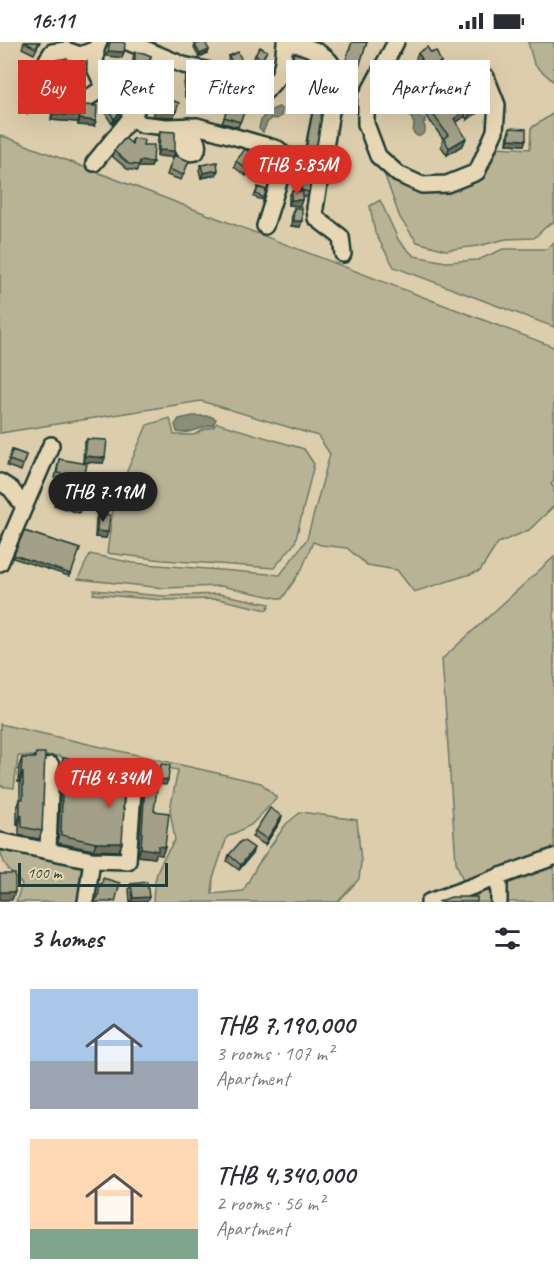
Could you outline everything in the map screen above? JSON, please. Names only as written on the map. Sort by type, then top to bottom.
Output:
[{"type":"street","points":[[128,42],[183,65],[213,73],[237,90],[256,95],[266,92],[279,76],[285,43],[306,47],[322,55],[334,67],[336,81],[315,208],[316,218],[341,237],[343,254]]},
{"type":"street","points":[[386,60],[396,42]]},
{"type":"street","points":[[97,46],[95,68],[98,74]]},
{"type":"street","points":[[97,46],[80,55],[66,50],[52,52],[45,62],[42,79],[46,92],[57,101],[72,103],[82,101],[98,91]]},
{"type":"street","points":[[94,163],[133,115],[163,57]]},
{"type":"street","points":[[370,91],[366,98],[366,124],[378,156],[398,174],[422,185],[447,184],[477,172],[495,131],[497,105],[490,87]]},
{"type":"street","points":[[133,115],[140,124],[166,127],[197,126],[278,150],[285,156],[283,169],[265,226]]},
{"type":"street","points":[[0,563],[51,445]]},
{"type":"street","points":[[0,482],[11,489],[24,507]]},
{"type":"street","points":[[48,851],[51,765]]},
{"type":"street","points":[[0,841],[92,860],[128,861],[133,791]]},
{"type":"street","points":[[429,902],[554,857]]},
{"type":"street","points":[[86,902],[92,860]]},
{"type":"street","points":[[499,876],[499,902]]},
{"type":"shaded area","points":[[528,42],[554,42],[554,82],[534,64]]},
{"type":"shaded area","points":[[279,107],[282,110],[281,116],[277,119],[271,118],[263,132],[259,129],[261,121],[266,114],[274,114],[274,109]]},
{"type":"shaded area","points":[[554,113],[554,222],[534,238],[506,239],[478,246],[446,250],[417,242],[400,218],[384,173],[422,193],[449,193],[482,180],[496,147],[530,149],[531,128]]},
{"type":"shaded area","points":[[419,114],[419,117],[425,118],[423,123],[425,132],[420,136],[413,132],[414,124],[410,115]]},
{"type":"shaded area","points":[[0,135],[554,347],[554,481],[551,484],[554,488],[554,506],[529,530],[498,543],[480,571],[414,592],[397,570],[367,565],[347,548],[313,542],[302,569],[282,599],[221,586],[164,588],[78,579],[90,554],[133,563],[280,575],[307,539],[330,454],[318,436],[201,401],[0,433]]},
{"type":"shaded area","points":[[380,200],[399,241],[414,256],[446,262],[478,260],[503,249],[547,249],[554,242],[554,327],[394,267],[375,233],[370,206]]},
{"type":"shaded area","points":[[210,416],[216,419],[213,425],[191,432],[177,432],[175,425],[179,419]]},
{"type":"shaded area","points":[[170,418],[174,435],[194,435],[217,423],[304,449],[314,464],[295,543],[274,568],[163,560],[107,553],[114,501],[147,425]]},
{"type":"shaded area","points":[[554,557],[554,902],[471,902],[456,862],[442,659]]},
{"type":"shaded area","points":[[94,590],[163,596],[219,594],[270,604],[267,610],[218,599],[163,600],[93,594]]},
{"type":"shaded area","points":[[0,724],[261,783],[277,798],[251,825],[227,837],[213,878],[212,894],[243,891],[286,824],[301,812],[357,820],[361,862],[359,879],[338,902],[153,902],[158,869],[175,840],[170,810],[178,770],[141,763],[93,769],[59,756],[18,756],[14,788],[0,786]]},
{"type":"shaded area","points":[[0,847],[85,866],[80,902],[16,902],[22,884],[10,872]]},
{"type":"building","points":[[24,42],[39,42],[36,48]]},
{"type":"building","points":[[110,42],[123,42],[124,52],[108,51]]},
{"type":"building","points":[[205,42],[209,50],[200,54],[195,45]]},
{"type":"building","points":[[352,42],[367,42],[358,70],[358,60],[346,60]]},
{"type":"building","points":[[260,47],[267,51],[262,59],[255,55]]},
{"type":"building","points":[[427,47],[431,53],[436,51],[440,60],[420,60],[422,59],[418,53]]},
{"type":"building","points":[[135,52],[151,56],[150,60],[135,60]]},
{"type":"building","points":[[238,52],[242,60],[231,60],[229,56]]},
{"type":"building","points":[[294,53],[305,56],[304,60],[293,60]]},
{"type":"building","points":[[174,101],[179,103],[174,111]]},
{"type":"building","points":[[86,105],[97,106],[96,121],[80,119],[80,116],[53,114],[86,114]]},
{"type":"building","points":[[225,114],[243,114],[240,122],[224,117]]},
{"type":"building","points":[[312,114],[322,114],[309,192],[301,190]]},
{"type":"building","points":[[433,114],[460,114],[454,119],[466,138],[449,148],[444,138],[448,135]]},
{"type":"building","points":[[510,128],[526,129],[526,140],[509,139]]},
{"type":"building","points":[[160,131],[175,132],[175,151],[159,150]]},
{"type":"building","points":[[125,138],[132,144],[133,138],[144,140],[143,145],[154,145],[153,162],[140,161],[139,165],[129,164],[114,151]]},
{"type":"building","points":[[245,149],[257,158],[248,170],[236,161]]},
{"type":"building","points":[[174,155],[189,161],[183,175],[169,169]]},
{"type":"building","points":[[217,162],[218,170],[203,173],[201,165]]},
{"type":"building","points":[[258,187],[266,190],[264,198],[256,194]]},
{"type":"building","points":[[292,191],[303,192],[302,200],[291,200]]},
{"type":"building","points":[[294,208],[302,208],[302,221],[293,221]]},
{"type":"building","points":[[87,439],[107,440],[105,458],[85,456]]},
{"type":"building","points":[[12,450],[26,455],[23,465],[9,460]]},
{"type":"building","points":[[59,459],[87,464],[84,478],[57,473]]},
{"type":"building","points":[[60,487],[85,495],[81,507],[56,499]]},
{"type":"building","points":[[98,513],[110,515],[108,532],[97,531]]},
{"type":"building","points":[[24,531],[80,549],[71,574],[14,555]]},
{"type":"building","points":[[36,753],[45,753],[42,831],[22,827],[22,815],[20,815],[20,799],[23,799],[22,758],[35,758]]},
{"type":"building","points":[[63,758],[69,759],[69,764],[83,764],[82,791],[115,793],[117,771],[133,772],[134,761],[143,762],[142,772],[159,773],[154,811],[169,813],[165,847],[158,846],[158,851],[141,848],[145,784],[144,779],[137,774],[132,774],[128,778],[126,788],[124,788],[122,843],[96,843],[61,835]]},
{"type":"building","points":[[161,764],[170,765],[168,780],[159,779]]},
{"type":"building","points":[[270,808],[282,816],[267,839],[255,831]]},
{"type":"building","points":[[241,841],[254,848],[241,865],[229,855]]},
{"type":"building","points":[[0,874],[15,874],[15,892],[0,892]]},
{"type":"building","points":[[103,878],[120,883],[115,902],[94,902],[98,897]]},
{"type":"building","points":[[147,882],[149,897],[133,898],[131,884]]},
{"type":"building","points":[[451,897],[477,897],[477,902],[438,902]]}]
